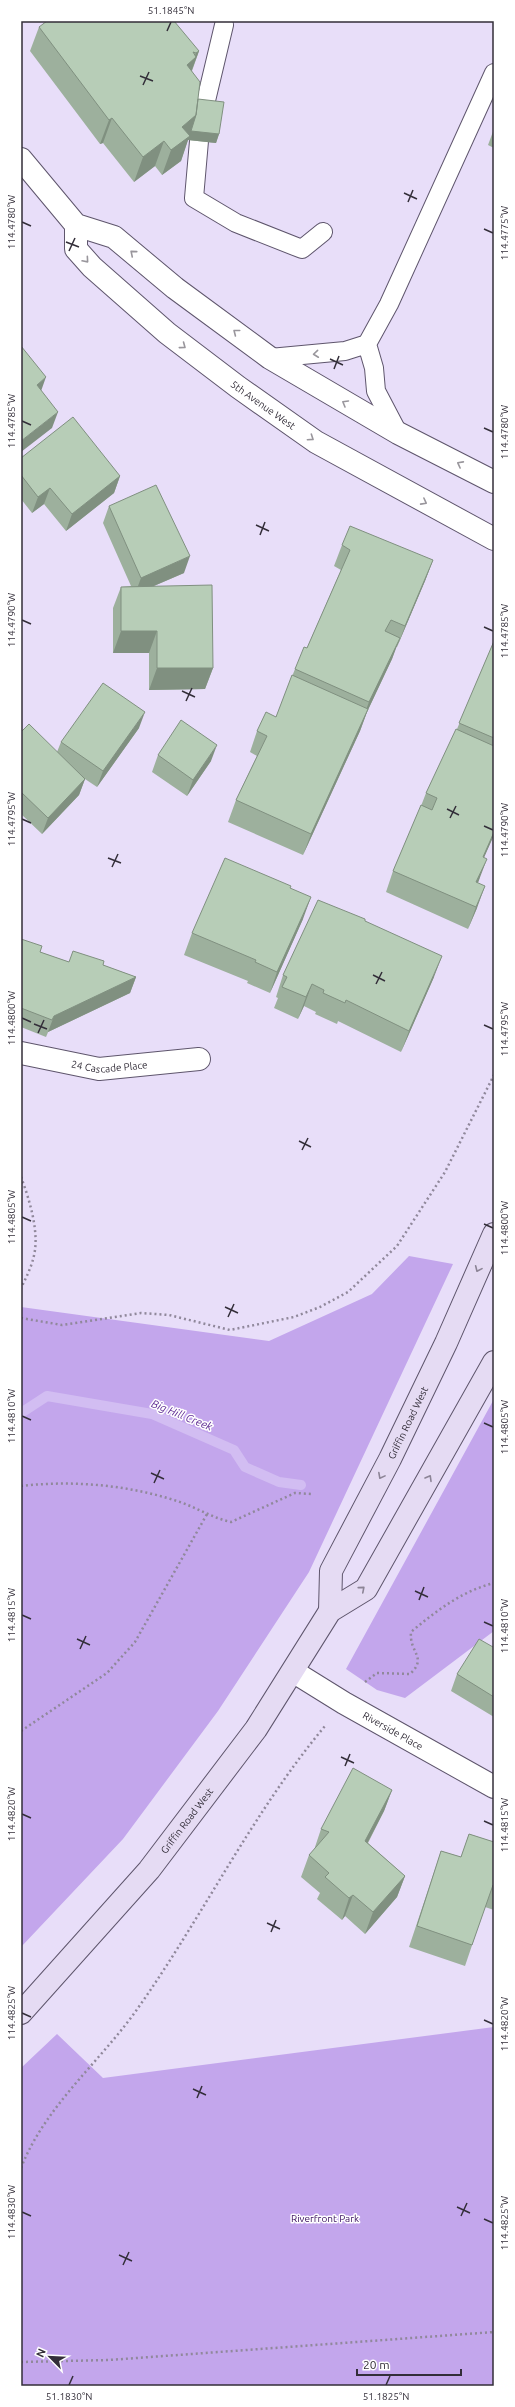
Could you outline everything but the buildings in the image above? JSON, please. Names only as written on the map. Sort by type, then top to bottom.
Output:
[{"type":"main road","name":"Griffin Road West","points":[[330,1611],[331,1571],[394,1452],[446,1343],[494,1234]]},
{"type":"main road","name":"Griffin Road West","points":[[21,2013],[149,1870],[256,1729],[294,1672],[330,1611],[366,1588],[494,1362]]},
{"type":"street","points":[[21,159],[76,225],[114,237],[175,288],[270,358],[398,433],[494,482]]},
{"type":"street","name":"5th Avenue West","points":[[76,225],[76,249],[92,268],[167,333],[238,387],[316,442],[494,539]]},
{"type":"street","name":"24 Cascade Place","points":[[21,1053],[99,1069],[199,1059]]},
{"type":"street","name":"Riverside Place","points":[[294,1672],[344,1703],[494,1787]]},
{"type":"lane","points":[[204,109],[224,25]]},
{"type":"lane","points":[[270,358],[345,351],[367,344],[389,304],[494,73]]},
{"type":"lane","points":[[199,141],[194,198],[236,223],[302,249],[323,232]]},
{"type":"lane","points":[[367,344],[374,368],[376,391],[398,433]]},
{"type":"path","points":[[21,1318],[62,1325],[141,1313],[169,1315],[230,1330],[282,1320],[320,1307],[348,1292],[397,1246],[445,1172],[494,1076]]},
{"type":"path","points":[[21,1177],[34,1228],[35,1249],[31,1268],[21,1288]]},
{"type":"path","points":[[21,1486],[54,1482],[93,1484],[158,1495],[231,1522],[295,1493],[312,1494]]},
{"type":"path","points":[[21,1731],[107,1673],[135,1642],[207,1514]]},
{"type":"path","points":[[369,1678],[377,1673],[410,1674],[418,1667],[419,1658],[410,1641],[411,1632],[454,1599],[481,1586],[494,1582]]},
{"type":"path","points":[[21,2168],[35,2140],[63,2099],[107,2049],[138,2008],[203,1909],[280,1784],[318,1734]]},
{"type":"path","points":[[21,2362],[110,2360],[494,2332]]},
{"type":"green space","points":[[409,1256],[453,1264],[309,1572],[218,1711],[123,1839],[21,1947],[21,1307],[269,1341],[372,1294]]},
{"type":"green space","points":[[494,1399],[494,1631],[405,1698],[377,1690],[346,1669]]},
{"type":"green space","name":"Riverfront Park","points":[[494,2027],[494,2386],[21,2386],[21,2068],[57,2034],[103,2078]]},
{"type":"waterway","name":"Big Hill Creek","points":[[21,1413],[47,1396],[152,1414],[234,1450],[245,1467],[279,1482],[301,1485]]}]
